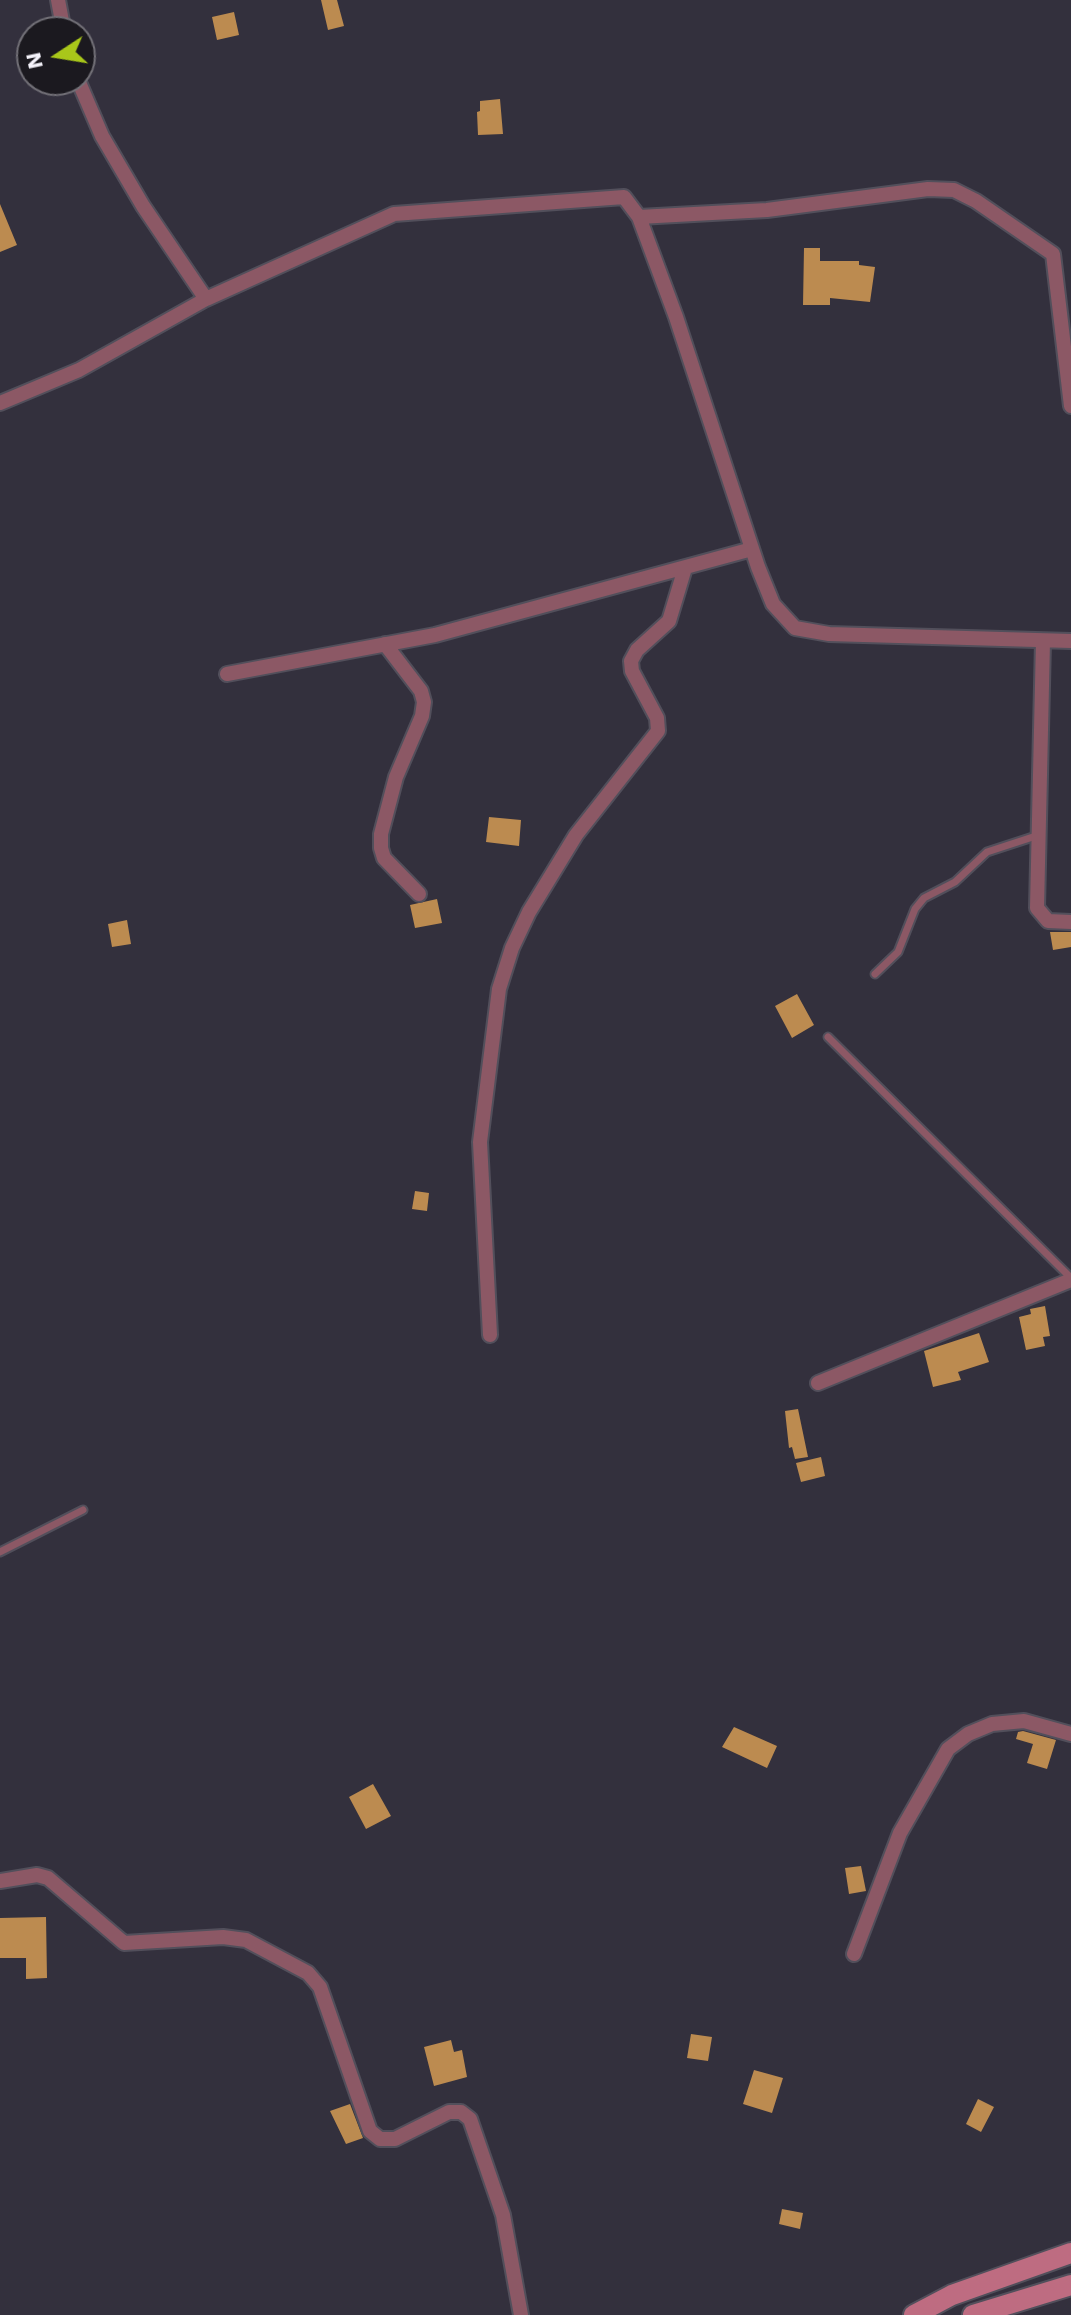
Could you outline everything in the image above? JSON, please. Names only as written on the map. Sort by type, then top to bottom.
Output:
[{"type":"main road","points":[[914,2315],[952,2295],[1071,2253]]},
{"type":"main road","points":[[973,2315],[1071,2285]]},
{"type":"street","points":[[85,96],[102,136],[143,206],[206,299]]},
{"type":"street","points":[[639,217],[767,210],[928,189],[954,190],[976,201],[1053,254],[1071,406]]},
{"type":"street","points":[[0,403],[79,370],[206,299],[394,214],[624,197],[639,217],[773,604],[795,628],[829,634],[1071,641]]},
{"type":"street","points":[[227,674],[530,612],[752,549]]},
{"type":"street","points":[[490,1335],[480,1127],[499,989],[512,948],[529,912],[576,835],[658,731],[657,718],[632,671],[631,661],[637,650],[669,621],[685,568]]},
{"type":"street","points":[[1043,641],[1037,908],[1048,921],[1071,922]]},
{"type":"street","points":[[385,644],[421,691],[424,702],[422,716],[396,777],[381,834],[381,848],[384,858],[419,894]]},
{"type":"street","points":[[818,1383],[1071,1279]]},
{"type":"street","points":[[854,1954],[900,1833],[948,1749],[968,1734],[992,1724],[1024,1721],[1071,1734]]},
{"type":"street","points":[[0,1881],[37,1875],[48,1878],[124,1943],[234,1938],[246,1940],[308,1973],[320,1987],[370,2131],[380,2139],[395,2139],[449,2112],[461,2112],[470,2119],[503,2215],[521,2315]]},
{"type":"lane","points":[[875,974],[898,952],[915,909],[924,898],[955,882],[987,852],[1039,835]]},
{"type":"lane","points":[[828,1037],[1071,1279]]},
{"type":"lane","points":[[0,1552],[83,1510]]},
{"type":"building","points":[[321,0],[337,0],[344,26],[328,30]]},
{"type":"building","points":[[234,12],[239,35],[217,40],[212,17]]},
{"type":"building","points":[[500,99],[503,134],[478,135],[480,101]]},
{"type":"building","points":[[0,204],[17,245],[0,252]]},
{"type":"building","points":[[804,248],[820,248],[820,261],[859,261],[859,265],[875,267],[870,302],[830,298],[830,305],[803,305]]},
{"type":"building","points":[[489,817],[521,820],[519,846],[486,842]]},
{"type":"building","points":[[437,899],[442,923],[415,928],[410,905]]},
{"type":"building","points":[[127,920],[131,944],[112,947],[108,924]]},
{"type":"building","points":[[1050,932],[1071,932],[1071,947],[1053,950]]},
{"type":"building","points":[[797,994],[814,1025],[792,1038],[775,1006]]},
{"type":"building","points":[[415,1191],[429,1193],[427,1211],[412,1209]]},
{"type":"building","points":[[1045,1306],[1050,1336],[1043,1337],[1045,1346],[1026,1350],[1019,1317],[1031,1314],[1030,1309]]},
{"type":"building","points":[[979,1333],[989,1362],[958,1372],[961,1380],[933,1387],[924,1351]]},
{"type":"building","points":[[798,1409],[808,1457],[795,1459],[792,1447],[789,1448],[785,1411]]},
{"type":"building","points":[[821,1457],[825,1476],[801,1482],[796,1463]]},
{"type":"building","points":[[734,1727],[777,1746],[767,1768],[722,1747]]},
{"type":"building","points":[[1018,1732],[1056,1740],[1047,1769],[1027,1763],[1033,1744],[1016,1739]]},
{"type":"building","points":[[373,1784],[391,1816],[366,1829],[349,1797]]},
{"type":"building","points":[[861,1866],[866,1891],[849,1894],[845,1868]]},
{"type":"building","points":[[46,1917],[47,1978],[26,1979],[26,1958],[0,1958],[0,1918]]},
{"type":"building","points":[[691,2034],[712,2037],[708,2061],[687,2058]]},
{"type":"building","points":[[451,2040],[454,2052],[462,2050],[467,2077],[434,2086],[424,2047]]},
{"type":"building","points":[[754,2070],[783,2078],[772,2113],[743,2104]]},
{"type":"building","points":[[978,2099],[994,2107],[981,2132],[966,2124]]},
{"type":"building","points":[[350,2104],[363,2138],[346,2144],[330,2111]]},
{"type":"building","points":[[782,2209],[803,2213],[800,2229],[779,2224]]}]
